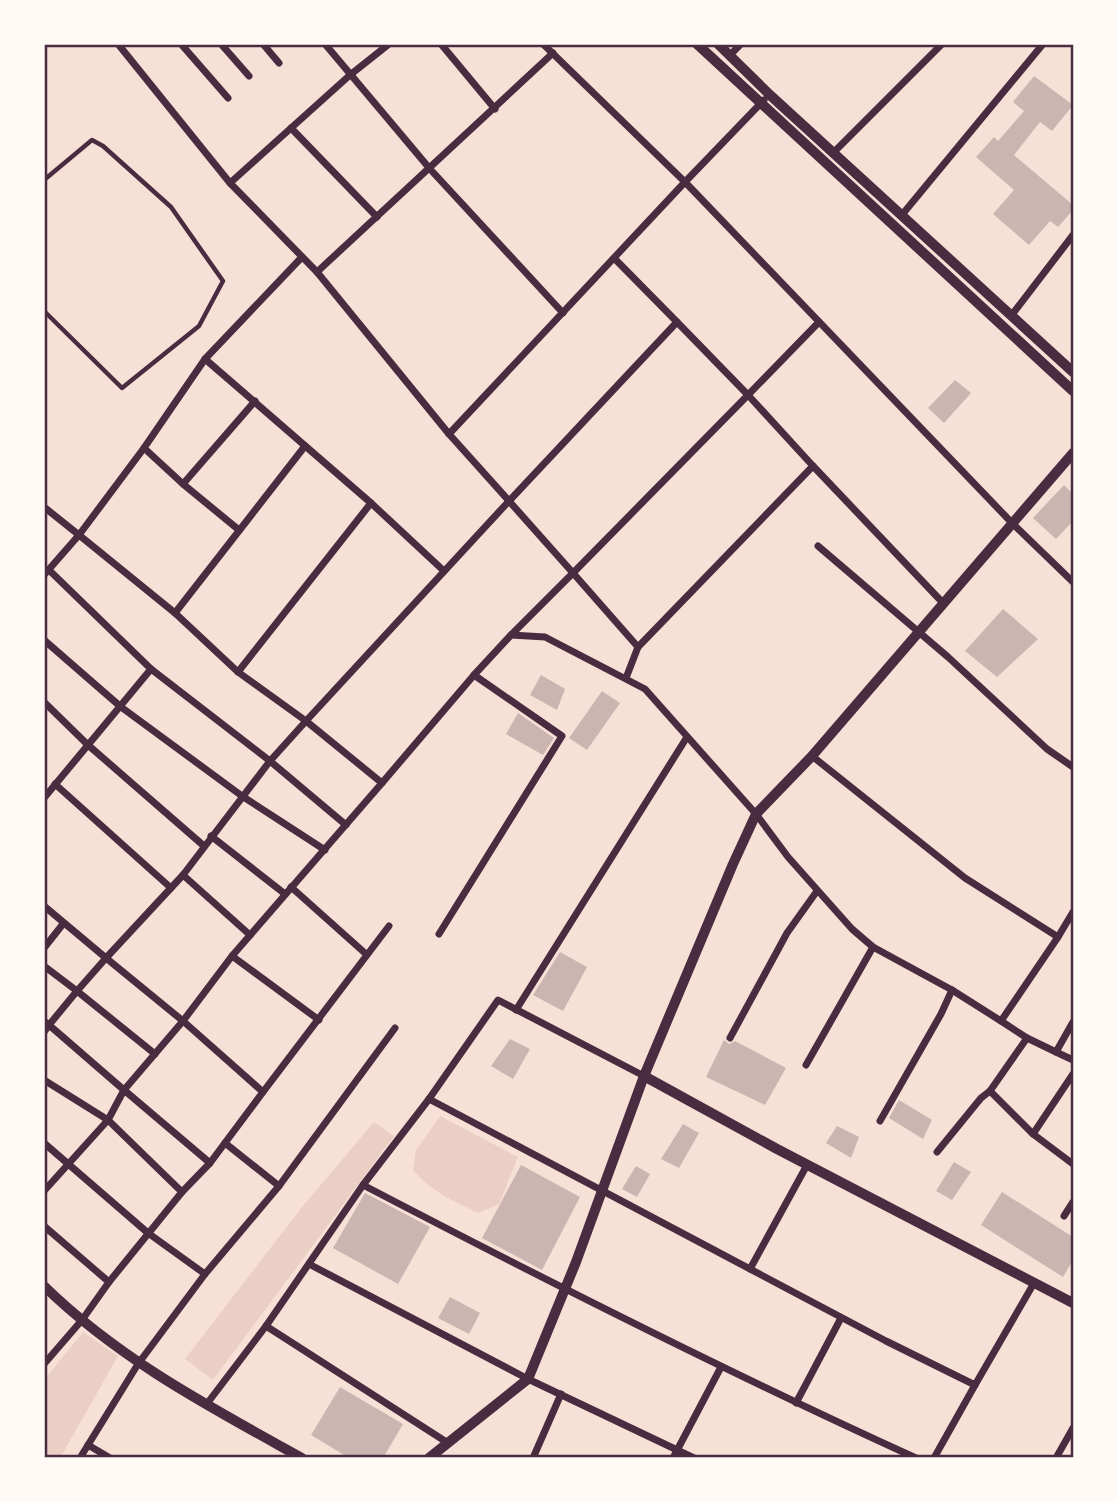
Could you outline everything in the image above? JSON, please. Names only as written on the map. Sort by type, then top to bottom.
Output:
[{"type":"street","points":[[118,44],[230,183],[317,272],[449,433],[638,647]]},
{"type":"street","points":[[181,44],[229,98]]},
{"type":"street","points":[[221,44],[249,76]]},
{"type":"street","points":[[262,44],[279,63]]},
{"type":"street","points":[[325,44],[430,169],[563,313]]},
{"type":"street","points":[[230,183],[350,75],[389,44]]},
{"type":"street","points":[[441,44],[495,109]]},
{"type":"street","points":[[543,44],[685,182],[1013,524],[1073,582]]},
{"type":"street","points":[[697,44],[1073,391]]},
{"type":"street","points":[[718,44],[769,95],[1073,372]]},
{"type":"street","points":[[730,55],[741,44]]},
{"type":"street","points":[[833,153],[942,44]]},
{"type":"street","points":[[901,216],[1043,44]]},
{"type":"street","points":[[317,272],[553,53]]},
{"type":"street","points":[[449,433],[769,95]]},
{"type":"street","points":[[291,128],[377,217]]},
{"type":"street","points":[[1011,316],[1073,235]]},
{"type":"street","points":[[302,257],[205,359],[144,448],[79,535],[46,573],[151,669],[270,761],[346,825]]},
{"type":"street","points":[[615,259],[748,395],[944,604]]},
{"type":"street","points":[[210,1163],[46,1026],[183,875],[270,761],[677,322]]},
{"type":"street","points":[[44,1191],[108,1120],[124,1090],[183,1021],[232,956],[474,675],[819,322]]},
{"type":"street","points":[[205,359],[371,503],[444,571]]},
{"type":"street","points":[[183,484],[255,401]]},
{"type":"street","points":[[175,613],[305,446]]},
{"type":"street","points":[[144,448],[239,530]]},
{"type":"street","points":[[432,1458],[528,1379],[644,1076],[756,814],[812,756],[1073,453]]},
{"type":"street","points":[[626,678],[638,647],[813,466]]},
{"type":"street","points":[[238,672],[371,503]]},
{"type":"street","points":[[44,507],[175,613],[238,672],[306,721],[382,783]]},
{"type":"street","points":[[818,546],[920,632],[1047,749],[1073,767]]},
{"type":"street","points":[[511,635],[545,637],[645,689],[756,814],[817,891],[852,929],[873,947],[952,990],[1027,1038],[1073,1060]]},
{"type":"street","points":[[44,640],[121,707],[242,796],[325,850]]},
{"type":"street","points":[[44,798],[151,669]]},
{"type":"street","points":[[439,934],[562,736],[474,675]]},
{"type":"street","points":[[44,702],[88,745],[204,846]]},
{"type":"street","points":[[516,1010],[687,737]]},
{"type":"street","points":[[812,756],[965,878],[1058,937]]},
{"type":"street","points":[[55,784],[171,888]]},
{"type":"street","points":[[211,836],[285,894]]},
{"type":"street","points":[[183,875],[250,935]]},
{"type":"street","points":[[291,887],[366,954]]},
{"type":"street","points":[[730,1038],[786,933],[817,891]]},
{"type":"street","points":[[44,906],[183,1021],[263,1092]]},
{"type":"street","points":[[1001,1021],[1073,912]]},
{"type":"street","points":[[44,948],[62,923]]},
{"type":"street","points":[[44,1364],[82,1320],[148,1233],[210,1163],[388,926]]},
{"type":"street","points":[[806,1065],[873,947]]},
{"type":"street","points":[[232,956],[319,1020]]},
{"type":"street","points":[[44,966],[155,1054]]},
{"type":"street","points":[[880,1121],[942,1014],[952,990]]},
{"type":"street","points":[[206,1405],[266,1326],[363,1185],[429,1099],[498,1000],[1073,1303]]},
{"type":"street","points":[[1056,1052],[1073,1022]]},
{"type":"street","points":[[80,1458],[138,1364],[205,1274],[279,1186],[395,1028]]},
{"type":"street","points":[[937,1152],[981,1098],[990,1091],[1027,1038]]},
{"type":"street","points":[[1033,1134],[1073,1074]]},
{"type":"street","points":[[44,1080],[108,1120],[182,1192]]},
{"type":"street","points":[[990,1091],[1033,1134],[1073,1164]]},
{"type":"street","points":[[429,1099],[841,1318],[975,1385]]},
{"type":"street","points":[[44,1143],[148,1233],[205,1274]]},
{"type":"street","points":[[225,1143],[279,1186]]},
{"type":"street","points":[[750,1269],[807,1165]]},
{"type":"street","points":[[363,1185],[564,1290],[796,1404],[916,1458]]},
{"type":"street","points":[[1064,1216],[1073,1202]]},
{"type":"street","points":[[44,1226],[109,1282]]},
{"type":"street","points":[[309,1264],[528,1379],[694,1458]]},
{"type":"street","points":[[934,1458],[1034,1283]]},
{"type":"street","points":[[46,1293],[138,1364],[302,1458]]},
{"type":"street","points":[[796,1404],[841,1318]]},
{"type":"street","points":[[266,1326],[448,1443]]},
{"type":"street","points":[[673,1458],[721,1367]]},
{"type":"street","points":[[533,1458],[561,1394]]},
{"type":"street","points":[[1056,1458],[1073,1428]]},
{"type":"street","points":[[88,1445],[110,1458]]},
{"type":"lane","points":[[44,180],[92,140],[103,146],[171,207],[223,281],[199,326],[122,388],[44,311]]},
{"type":"shaded area","points":[[440,1116],[518,1157],[499,1204],[478,1213],[435,1190],[413,1170],[416,1150]]},
{"type":"shaded area","points":[[374,1122],[394,1136],[213,1380],[185,1359],[302,1207]]},
{"type":"shaded area","points":[[83,1332],[118,1356],[60,1458],[44,1458],[44,1380]]},
{"type":"building","points":[[1034,76],[1073,105],[1052,131],[1040,122],[1014,155],[1073,205],[1073,210],[1058,227],[1050,221],[1029,245],[993,214],[1014,190],[976,157],[994,137],[998,141],[1024,111],[1013,102]]},
{"type":"building","points":[[955,380],[971,393],[944,423],[928,408]]},
{"type":"building","points":[[1064,485],[1073,494],[1073,521],[1056,539],[1033,518]]},
{"type":"building","points":[[1003,609],[1038,639],[997,677],[965,651]]},
{"type":"building","points":[[541,675],[565,689],[557,710],[530,695]]},
{"type":"building","points":[[602,691],[620,703],[587,750],[569,738]]},
{"type":"building","points":[[518,713],[554,738],[543,755],[506,734]]},
{"type":"building","points":[[560,952],[587,967],[563,1011],[533,995]]},
{"type":"building","points":[[510,1039],[530,1049],[513,1079],[491,1066]]},
{"type":"building","points":[[724,1040],[729,1044],[735,1041],[786,1068],[765,1105],[706,1077]]},
{"type":"building","points":[[899,1100],[932,1120],[923,1139],[889,1118]]},
{"type":"building","points":[[683,1124],[699,1133],[679,1168],[661,1159]]},
{"type":"building","points":[[837,1126],[859,1137],[851,1158],[826,1143]]},
{"type":"building","points":[[954,1162],[971,1172],[952,1200],[936,1191]]},
{"type":"building","points":[[521,1165],[580,1197],[542,1270],[482,1238]]},
{"type":"building","points":[[636,1166],[650,1174],[637,1197],[622,1189]]},
{"type":"building","points":[[1002,1192],[1073,1237],[1073,1260],[1063,1277],[981,1225]]},
{"type":"building","points":[[365,1193],[430,1227],[398,1284],[333,1248]]},
{"type":"building","points":[[450,1297],[480,1313],[469,1334],[438,1318]]},
{"type":"building","points":[[340,1387],[403,1424],[383,1458],[349,1458],[311,1435]]}]
